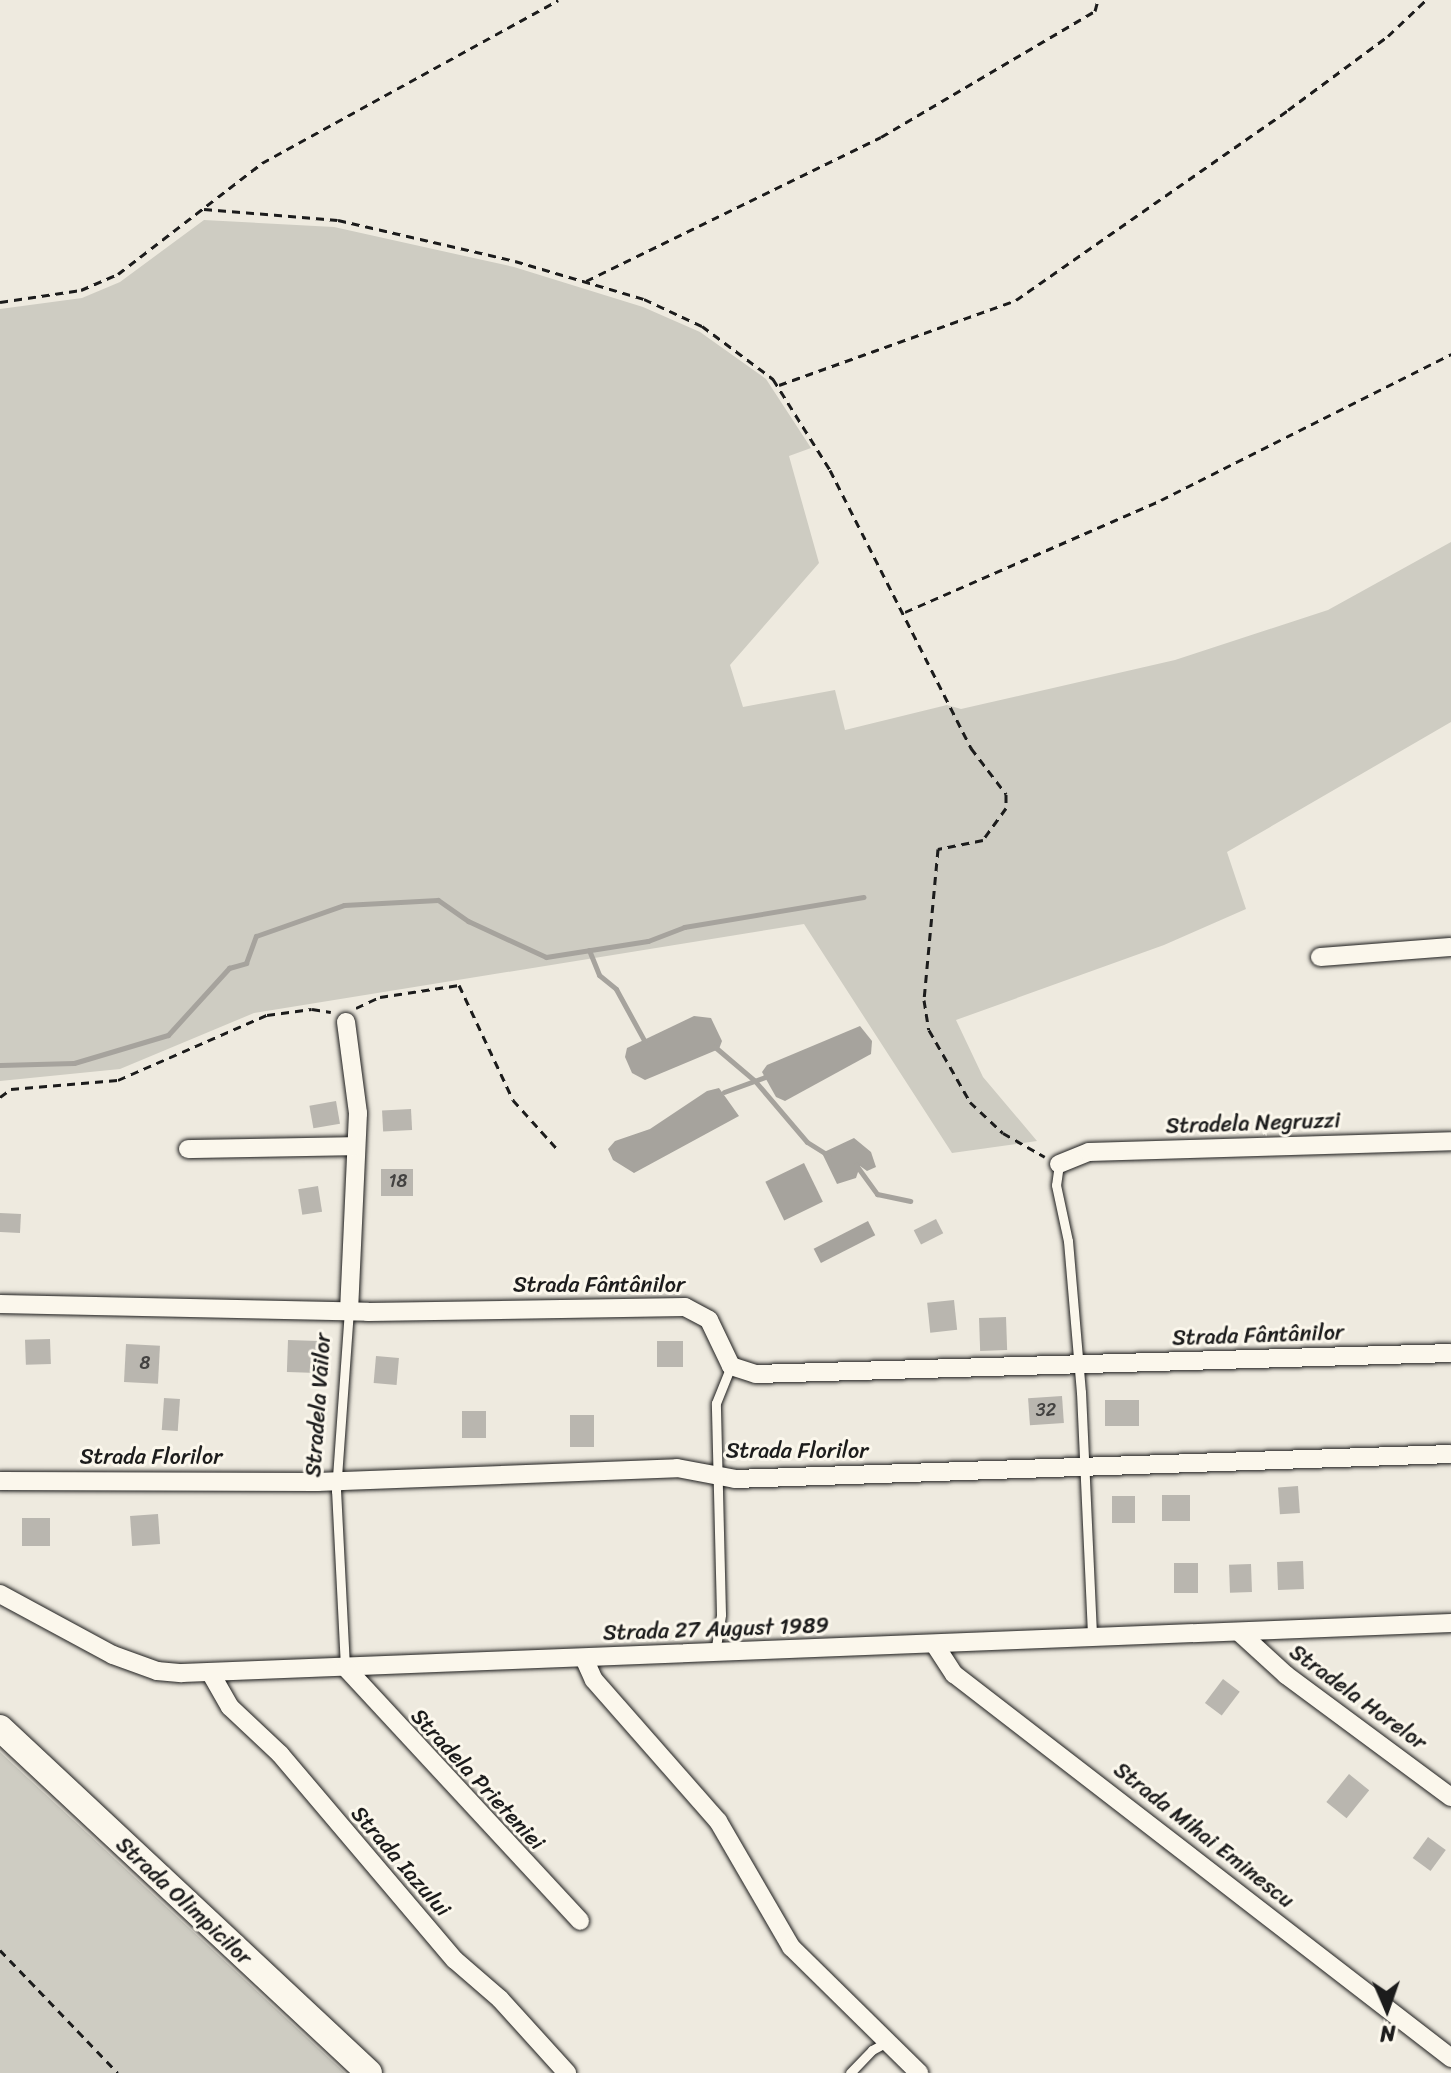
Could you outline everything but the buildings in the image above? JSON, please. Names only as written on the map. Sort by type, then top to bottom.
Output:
[{"type":"main road","name":"Strada Olimpicilor","points":[[0,1728],[369,2073]]},
{"type":"street","points":[[1320,957],[1451,947]]},
{"type":"street","name":"Stradela Văilor","points":[[346,1022],[358,1113],[354,1146],[349,1311]]},
{"type":"street","name":"Stradela Negruzzi","points":[[1059,1164],[1089,1152],[1451,1141]]},
{"type":"street","points":[[188,1149],[354,1146]]},
{"type":"street","name":"Strada Fântânilor","points":[[0,1304],[349,1311],[685,1307],[709,1320],[731,1366],[756,1374],[1451,1353]]},
{"type":"street","name":"Strada Florilor","points":[[0,1481],[336,1480],[677,1468],[716,1476],[1085,1469],[1451,1454]]},
{"type":"street","name":"Strada 27 August 1989","points":[[0,1594],[137,1665],[157,1671],[345,1667],[1451,1623]]},
{"type":"street","name":"Stradela Horelor","points":[[1239,1632],[1286,1675],[1451,1797]]},
{"type":"street","name":"Strada Mihai Eminescu","points":[[935,1645],[954,1674],[1451,2058]]},
{"type":"street","points":[[584,1658],[594,1680],[718,1821],[791,1947],[919,2073]]},
{"type":"street","name":"Stradela Prieteniei","points":[[345,1667],[580,1921]]},
{"type":"street","name":"Strada Iazului","points":[[210,1672],[220,1695],[280,1754],[455,1960],[500,1999],[567,2073]]},
{"type":"lane","points":[[1059,1164],[1056,1185],[1070,1254],[1078,1366],[1092,1638]]},
{"type":"lane","name":"Stradela Văilor","points":[[345,1667],[336,1480],[349,1311]]},
{"type":"lane","points":[[715,1653],[721,1614],[716,1476],[717,1391],[731,1366]]},
{"type":"lane","points":[[850,2073],[872,2050],[889,2041]]},
{"type":"path","points":[[0,302],[81,290],[118,274],[262,163],[558,0]]},
{"type":"path","points":[[584,282],[881,137],[1095,11],[1098,0]]},
{"type":"path","points":[[778,386],[1016,300],[1288,110],[1388,36],[1426,0]]},
{"type":"path","points":[[204,209],[338,220],[644,299],[702,326],[778,386],[830,470],[971,748],[1006,794],[1006,808],[983,840],[938,849],[924,1000],[929,1030],[970,1102],[1003,1133],[1059,1164]]},
{"type":"path","points":[[904,612],[1161,500],[1451,354]]},
{"type":"path","points":[[0,1097],[11,1089],[118,1080],[267,1015],[325,1009],[346,1022],[363,1002],[459,985],[513,1100],[558,1150]]},
{"type":"path","points":[[0,1950],[118,2073]]},
{"type":"shaded area","points":[[204,220],[334,227],[514,267],[643,307],[700,332],[766,379],[811,448],[789,456],[819,563],[730,665],[743,707],[835,690],[845,730],[947,705],[961,709],[1175,660],[1328,610],[1451,542],[1451,722],[1227,852],[1246,909],[1164,945],[956,1020],[983,1077],[1037,1141],[952,1153],[804,924],[254,1013],[120,1069],[0,1081],[0,309],[82,298],[120,282]]},
{"type":"shaded area","points":[[694,1016],[711,1018],[722,1041],[719,1049],[645,1080],[632,1073],[625,1057],[627,1048]]},
{"type":"shaded area","points":[[860,1026],[872,1041],[871,1054],[785,1101],[776,1097],[762,1072],[767,1065]]},
{"type":"shaded area","points":[[719,1088],[739,1116],[634,1173],[613,1160],[608,1149],[615,1141],[650,1129],[707,1091]]},
{"type":"shaded area","points":[[854,1138],[871,1152],[876,1167],[867,1171],[860,1166],[856,1178],[837,1184],[822,1153]]},
{"type":"shaded area","points":[[804,1163],[823,1202],[784,1220],[765,1182]]},
{"type":"shaded area","points":[[868,1221],[875,1235],[821,1263],[814,1249]]},
{"type":"shaded area","points":[[0,1752],[332,2061],[345,2073],[0,2073]]},
{"type":"waterway","points":[[0,1065],[74,1063],[168,1035],[229,968],[246,963],[256,936],[344,905],[438,900],[468,921],[546,957],[648,941],[684,927],[864,897]]},
{"type":"waterway","points":[[589,950],[599,975],[616,989],[645,1042]]},
{"type":"waterway","points":[[715,1047],[755,1081],[807,1142],[828,1155]]},
{"type":"waterway","points":[[724,1092],[765,1077]]},
{"type":"waterway","points":[[856,1165],[877,1194],[910,1201]]}]
